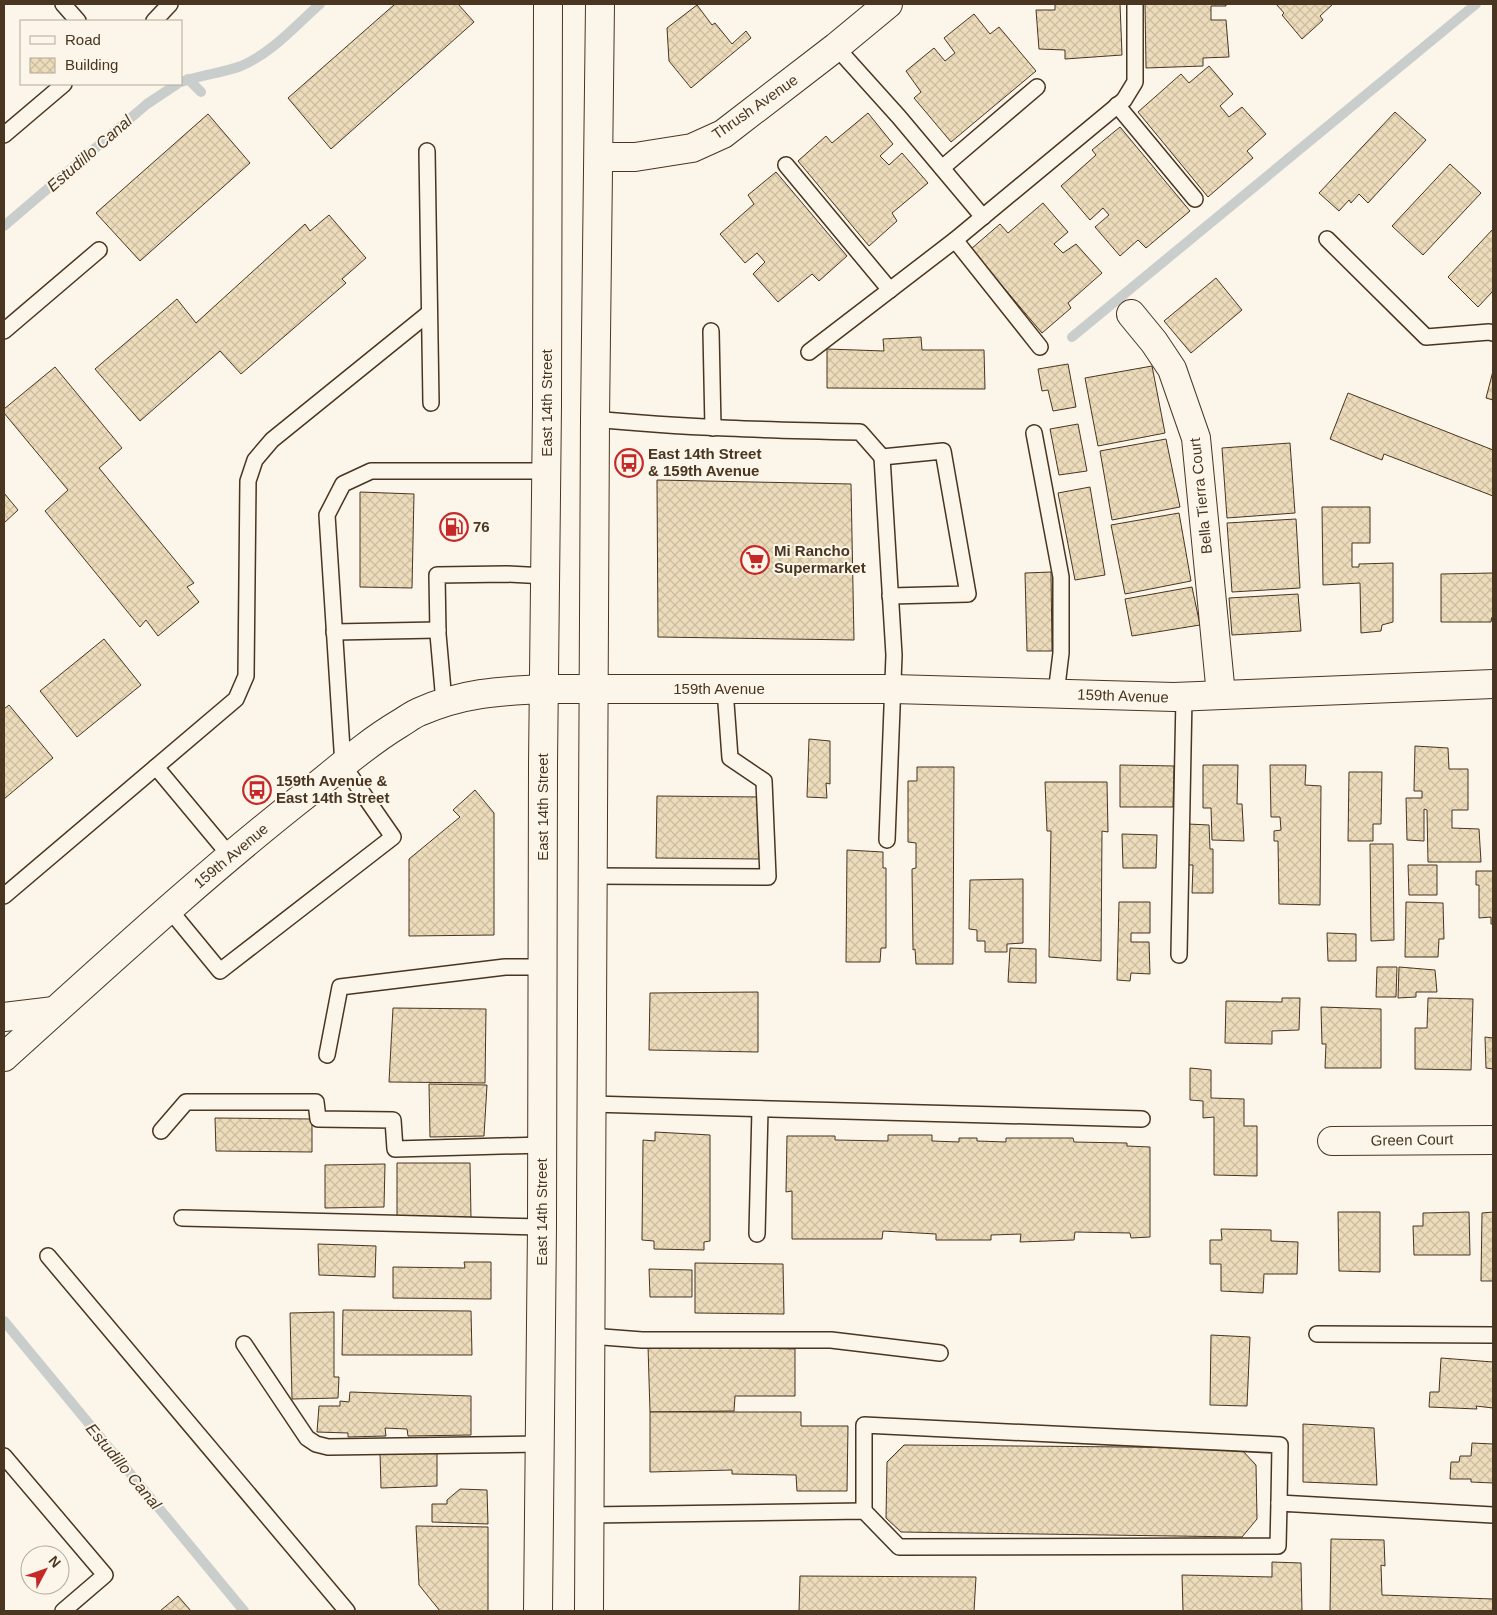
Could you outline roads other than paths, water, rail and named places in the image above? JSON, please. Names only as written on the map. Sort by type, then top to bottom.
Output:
[{"type":"main road","name":"East 14th Street","points":[[538,1611],[547,471],[548,4]]},
{"type":"main road","points":[[589,1611],[595,419],[600,4]]},
{"type":"main road","name":"Thrush Avenue","points":[[599,157],[635,157],[692,148],[723,134],[836,48],[888,4]]},
{"type":"main road","name":"Bella Tierra Court","points":[[1131,314],[1154,342],[1172,369],[1196,438],[1221,695]]},
{"type":"main road","name":"159th Avenue","points":[[4,1057],[169,908],[343,765],[386,732],[416,713],[472,694],[503,690],[544,689],[893,689],[1184,697],[1493,684]]},
{"type":"main road","points":[[4,1017],[54,1011]]},
{"type":"main road","name":"Green Court","points":[[1332,1141],[1493,1140]]},
{"type":"lane","points":[[63,4],[77,20]]},
{"type":"lane","points":[[155,20],[170,4]]},
{"type":"lane","points":[[809,352],[955,240],[1124,100],[1135,82],[1134,4]]},
{"type":"lane","points":[[836,48],[899,117],[983,217]]},
{"type":"lane","points":[[4,135],[63,85]]},
{"type":"lane","points":[[942,168],[1037,87]]},
{"type":"lane","points":[[1117,105],[1196,199]]},
{"type":"lane","points":[[427,151],[431,403]]},
{"type":"lane","points":[[786,165],[890,290]]},
{"type":"lane","points":[[1327,238],[1426,337],[1493,333]]},
{"type":"lane","points":[[955,240],[1040,347]]},
{"type":"lane","points":[[4,331],[99,250]]},
{"type":"lane","points":[[4,896],[236,699],[246,676],[248,481],[255,460],[272,440],[429,313]]},
{"type":"lane","points":[[711,332],[713,428]]},
{"type":"lane","points":[[595,419],[671,426],[860,432],[882,457],[894,655],[887,840]]},
{"type":"lane","points":[[1034,433],[1061,577],[1062,653],[1056,694]]},
{"type":"lane","points":[[882,457],[943,451],[968,594],[890,596]]},
{"type":"lane","points":[[169,908],[220,971],[393,837],[343,765],[327,515],[342,484],[371,471],[547,471]]},
{"type":"lane","points":[[444,702],[438,630],[437,575],[507,574],[546,576]]},
{"type":"lane","points":[[334,632],[438,630]]},
{"type":"lane","points":[[593,876],[768,877],[764,781],[730,758],[725,689]]},
{"type":"lane","points":[[1179,955],[1184,697]]},
{"type":"lane","points":[[156,767],[231,857]]},
{"type":"lane","points":[[327,1055],[340,987],[505,967],[543,967]]},
{"type":"lane","points":[[161,1131],[186,1102],[316,1102],[318,1119],[393,1120],[395,1149],[542,1145]]},
{"type":"lane","points":[[591,1104],[1142,1119]]},
{"type":"lane","points":[[757,1234],[760,1109]]},
{"type":"lane","points":[[182,1218],[542,1227]]},
{"type":"lane","points":[[48,1256],[347,1611]]},
{"type":"lane","points":[[1317,1334],[1493,1335]]},
{"type":"lane","points":[[590,1336],[642,1340],[832,1340],[940,1353]]},
{"type":"lane","points":[[244,1344],[307,1438],[316,1444],[328,1447],[540,1444]]},
{"type":"lane","points":[[864,1425],[1280,1444],[1279,1503],[1278,1546],[899,1548],[864,1511],[864,1425]]},
{"type":"lane","points":[[4,1456],[104,1575],[63,1611]]},
{"type":"lane","points":[[1279,1503],[1493,1515]]},
{"type":"lane","points":[[589,1515],[864,1511]]},
{"type":"waterway","name":"Estudillo Canal","points":[[182,82],[241,66],[263,54],[320,4]]},
{"type":"waterway","points":[[1072,337],[1476,4]]},
{"type":"waterway","points":[[188,79],[201,92]]},
{"type":"waterway","name":"Estudillo Canal","points":[[4,226],[147,104],[176,85]]},
{"type":"waterway","name":"Estudillo Canal","points":[[4,1321],[244,1611]]},
{"type":"place","name":"East 14th Street & 159th Avenue","points":[[629,463]]},
{"type":"place","name":"76","points":[[454,527]]},
{"type":"place","name":"Mi Rancho Supermarket","points":[[755,560]]},
{"type":"place","name":"159th Avenue & East 14th Street","points":[[257,790]]}]
